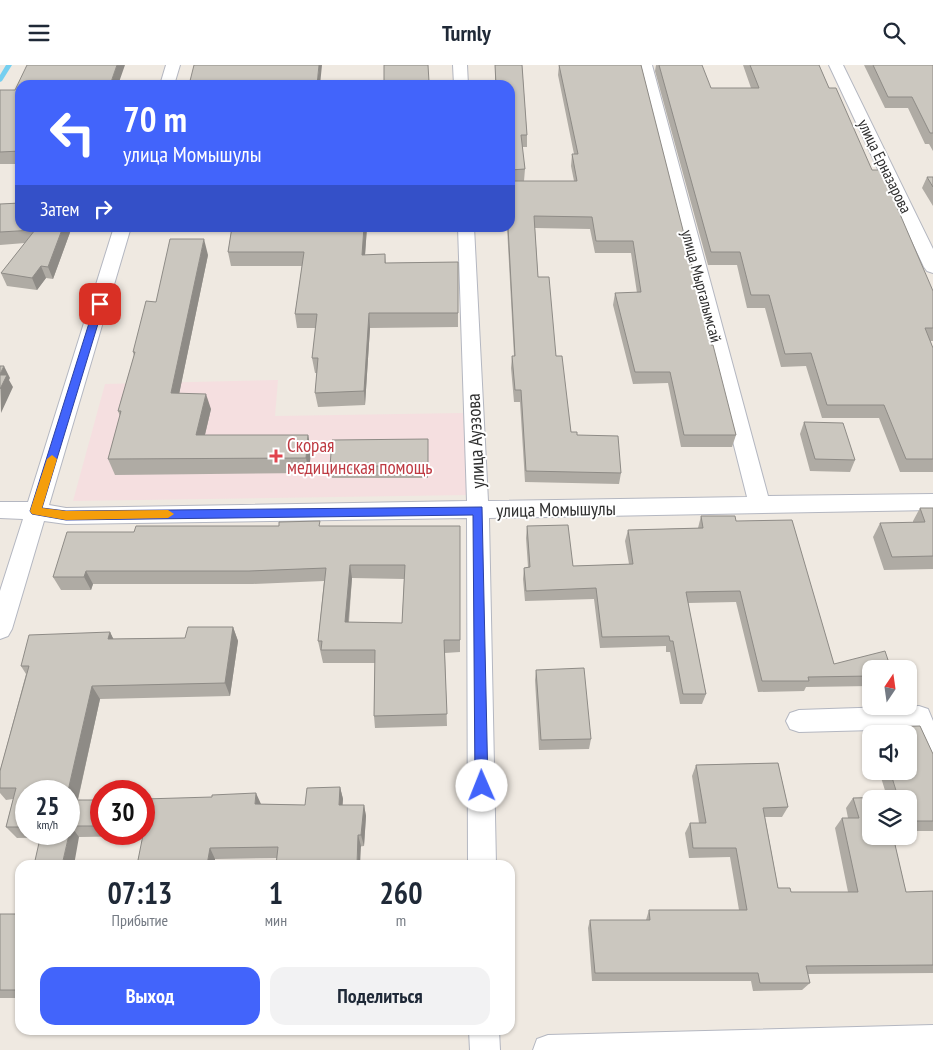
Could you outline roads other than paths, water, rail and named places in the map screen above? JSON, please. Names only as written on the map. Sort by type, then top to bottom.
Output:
[{"type":"street","points":[[168,80],[173,65]]},
{"type":"street","points":[[460,65],[461,80]]},
{"type":"street","name":"улица Мыргалымсай","points":[[645,65],[760,506]]},
{"type":"street","name":"улица Ерназарова","points":[[836,65],[933,267]]},
{"type":"street","points":[[0,629],[121,232]]},
{"type":"street","name":"улица Ауэзова","points":[[466,232],[478,510],[482,860]]},
{"type":"street","name":"улица Момышулы","points":[[0,510],[36,511],[66,515],[933,502]]},
{"type":"street","points":[[799,721],[919,717],[933,755]]},
{"type":"street","points":[[484,1035],[484,1050]]},
{"type":"street","points":[[548,1050],[933,1040]]},
{"type":"waterway","points":[[0,80],[9,65]]},
{"type":"place","name":"Скорая медицинская помощь","points":[[276,456]]}]
